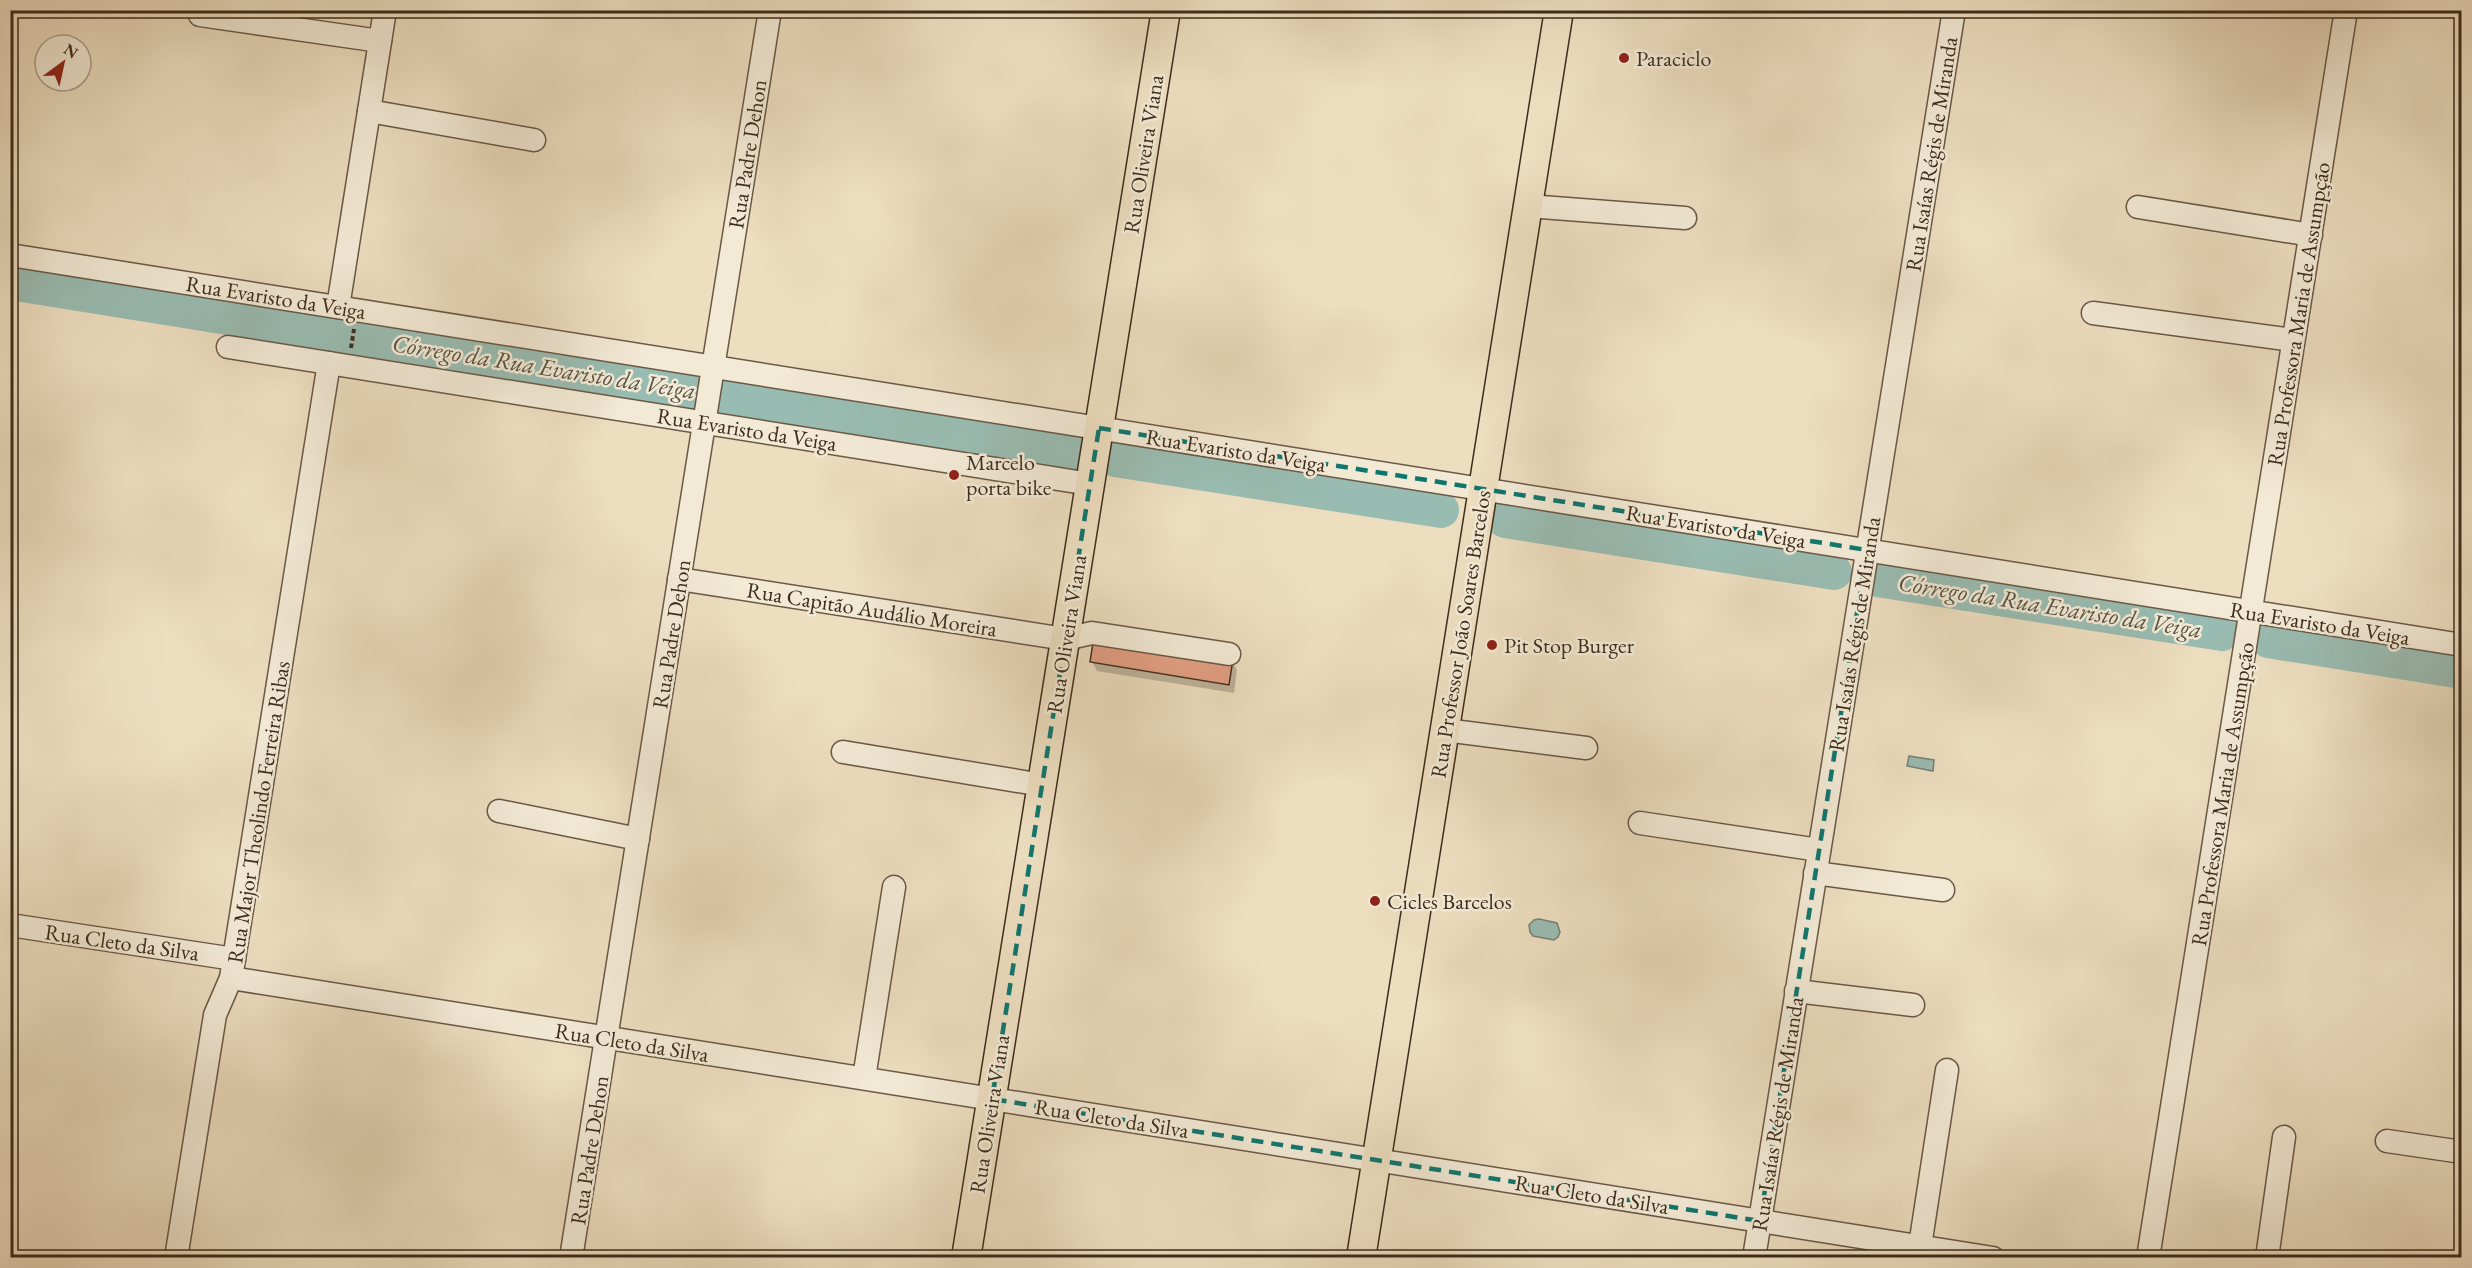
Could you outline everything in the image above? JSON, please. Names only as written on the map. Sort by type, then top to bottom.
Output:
[{"type":"main road","name":"Rua Oliveira Viana","points":[[966,1257],[1166,10]]},
{"type":"main road","name":"Rua Professor João Soares Barcelos","points":[[1360,1257],[1559,10]]},
{"type":"street","points":[[347,309],[369,111],[385,10]]},
{"type":"street","name":"Rua Padre Dehon","points":[[571,1257],[770,10]]},
{"type":"street","name":"Rua Isaías Régis de Miranda","points":[[1754,1257],[1953,10]]},
{"type":"street","name":"Rua Professora Maria de Assumpção","points":[[2148,1257],[2346,10]]},
{"type":"street","points":[[200,15],[380,41]]},
{"type":"street","points":[[369,111],[534,140]]},
{"type":"street","points":[[1528,206],[1685,218]]},
{"type":"street","points":[[2138,207],[2311,235]]},
{"type":"street","name":"Rua Evaristo da Veiga","points":[[10,255],[2462,645]]},
{"type":"street","points":[[2093,313],[2293,340]]},
{"type":"street","name":"Rua Evaristo da Veiga","points":[[228,347],[1090,484]]},
{"type":"street","name":"Rua Major Theolindo Ferreira Ribas","points":[[177,1257],[215,1015],[232,968],[338,365]]},
{"type":"street","name":"Rua Capitão Audálio Moreira","points":[[679,579],[1065,639],[1092,633],[1229,654]]},
{"type":"street","points":[[1445,730],[1586,748]]},
{"type":"street","points":[[843,752],[1042,785]]},
{"type":"street","points":[[499,811],[638,839]]},
{"type":"street","points":[[1640,823],[1819,850]]},
{"type":"street","points":[[1815,873],[1943,890]]},
{"type":"street","points":[[864,1078],[894,887]]},
{"type":"street","name":"Rua Cleto da Silva","points":[[10,925],[606,1037],[1993,1257]]},
{"type":"street","points":[[1796,991],[1912,1005]]},
{"type":"street","points":[[1920,1246],[1947,1070]]},
{"type":"street","points":[[2267,1257],[2284,1137]]},
{"type":"street","points":[[2388,1141],[2462,1152]]},
{"type":"path","points":[[338,365],[347,309]]},
{"type":"highlighted area","points":[[1099,428],[1867,550],[1760,1221],[992,1099]]},
{"type":"water","points":[[1909,756],[1934,760],[1933,771],[1907,766]]},
{"type":"water","points":[[1539,919],[1557,923],[1560,932],[1558,937],[1554,940],[1533,936],[1529,925]]},
{"type":"building","points":[[1094,636],[1233,659],[1229,685],[1090,662]]},
{"type":"waterway","name":"Córrego da Rua Evaristo da Veiga","points":[[10,282],[1077,453]]},
{"type":"waterway","name":"Córrego da Rua Evaristo da Veiga","points":[[1115,459],[1441,510]]},
{"type":"waterway","name":"Córrego da Rua Evaristo da Veiga","points":[[1505,520],[1834,572]]},
{"type":"waterway","name":"Córrego da Rua Evaristo da Veiga","points":[[1877,579],[2222,633]]},
{"type":"waterway","name":"Córrego da Rua Evaristo da Veiga","points":[[2268,640],[2462,671]]},
{"type":"place","name":"Paraciclo","points":[[1624,58]]},
{"type":"place","name":"Marcelo porta bike","points":[[954,475]]},
{"type":"place","name":"Pit Stop Burger","points":[[1492,645]]},
{"type":"place","name":"Cicles Barcelos","points":[[1375,901]]}]
